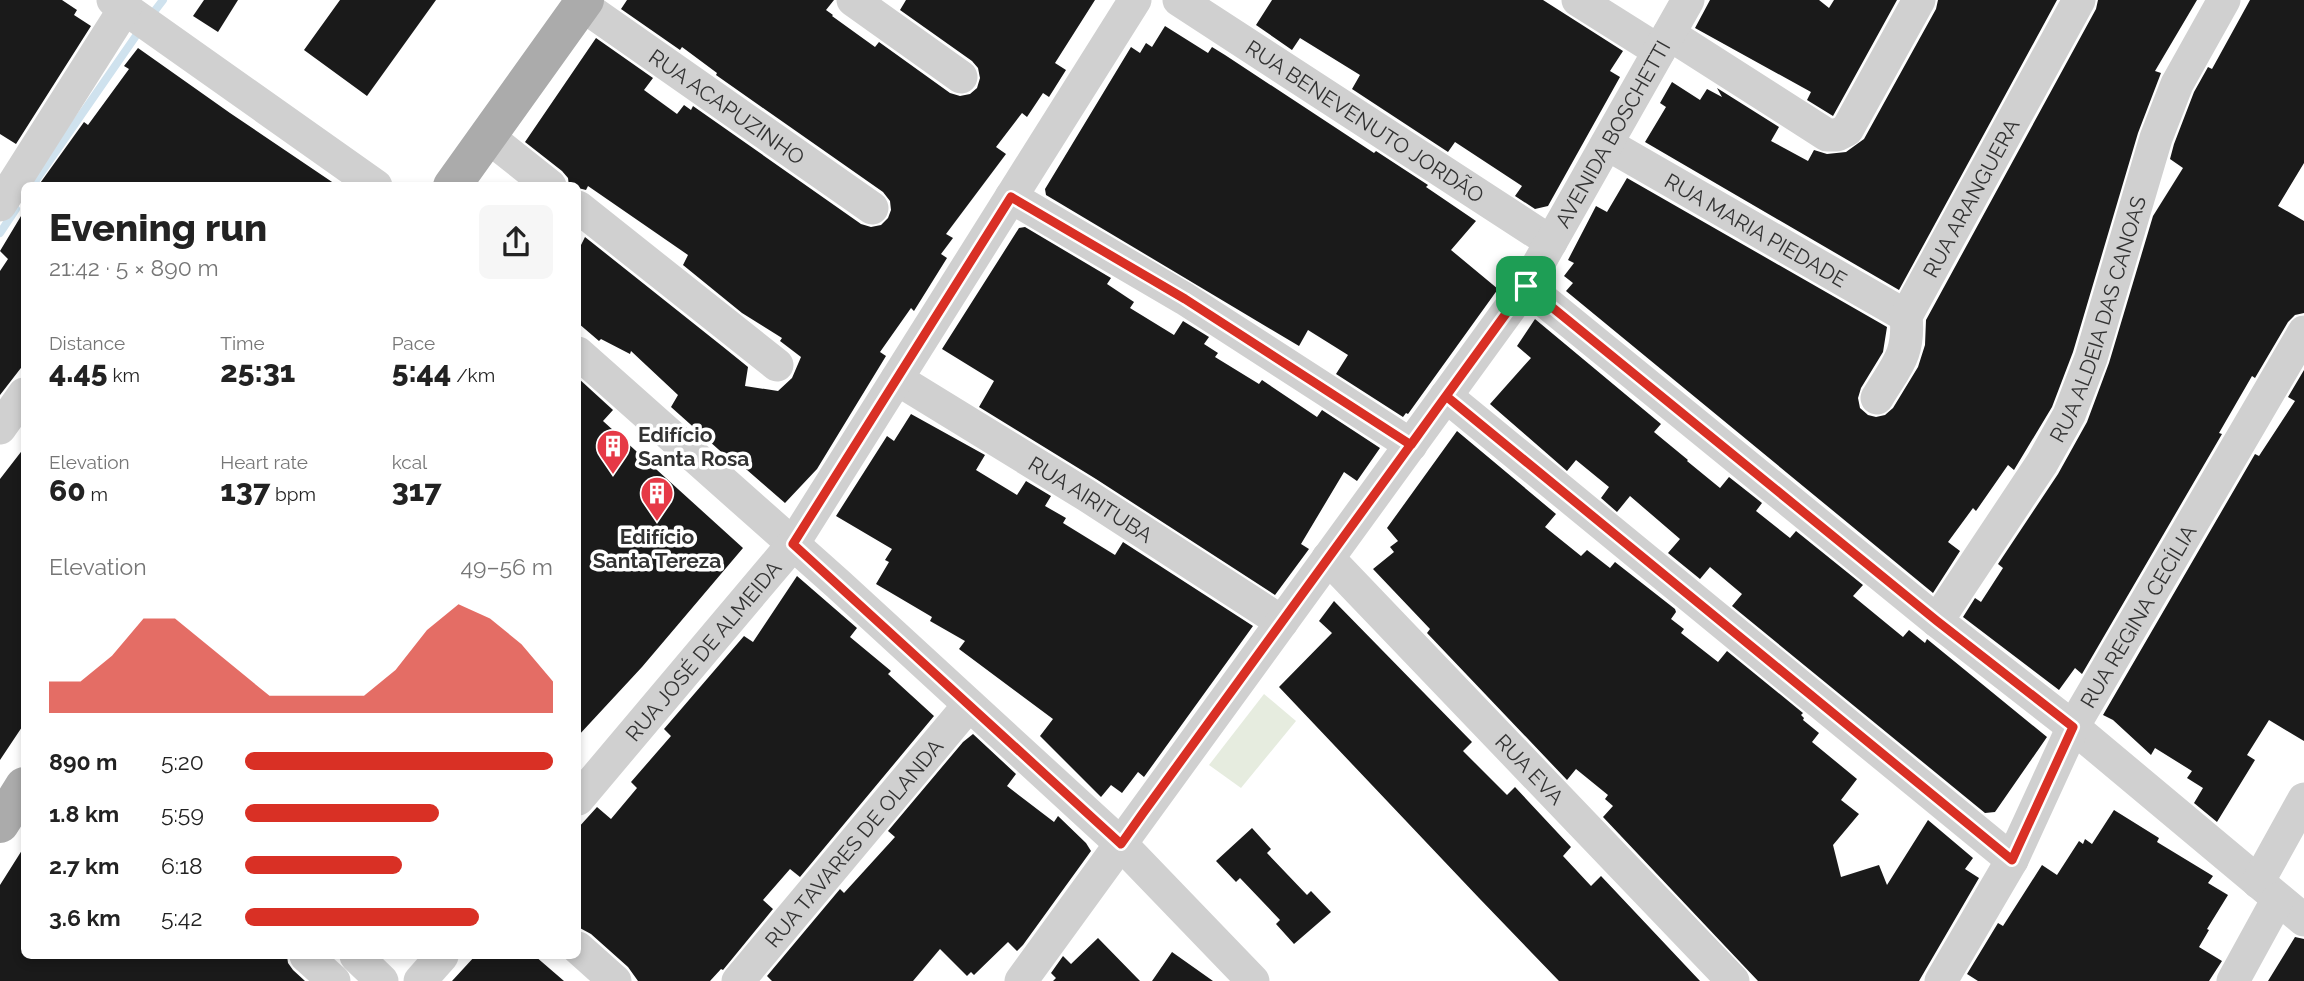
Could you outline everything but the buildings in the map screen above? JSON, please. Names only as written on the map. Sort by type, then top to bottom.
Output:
[{"type":"main road","points":[[455,182],[583,3]]},
{"type":"main road","points":[[0,824],[21,792]]},
{"type":"street","points":[[853,0],[961,77]]},
{"type":"street","name":"RUA JOSÉ DE ALMEIDA","points":[[581,795],[793,544],[1135,0]]},
{"type":"street","name":"RUA BENEVENUTO JORDÃO","points":[[1179,0],[1550,242]]},
{"type":"street","points":[[1578,0],[1664,42],[1827,135],[1837,135],[1847,130],[1919,0]]},
{"type":"street","name":"AVENIDA BOSCHETTI","points":[[1021,981],[1526,286],[1688,0]]},
{"type":"street","name":"RUA ARANGUERA","points":[[1877,398],[1905,351],[1908,337],[1906,316],[2079,0]]},
{"type":"street","name":"RUA ALDEIA DAS CANOAS","points":[[1937,621],[2042,463],[2069,415],[2091,358],[2156,138],[2177,84],[2224,0]]},
{"type":"street","name":"RUA ACAPUZINHO","points":[[583,3],[872,208]]},
{"type":"street","points":[[0,205],[123,7],[370,182]]},
{"type":"street","points":[[487,136],[545,182]]},
{"type":"street","name":"RUA MARIA PIEDADE","points":[[1606,144],[1906,316]]},
{"type":"street","points":[[1011,197],[1185,299],[1411,445]]},
{"type":"street","points":[[581,209],[777,365]]},
{"type":"street","points":[[1526,286],[1937,621],[2073,727],[2304,920]]},
{"type":"street","name":"RUA REGINA CECÍLIA","points":[[1941,981],[2012,860],[2073,727],[2304,332]]},
{"type":"street","points":[[581,356],[793,544],[1121,844],[1253,981]]},
{"type":"street","name":"RUA AIRITUBA","points":[[897,379],[1086,495],[1282,622]]},
{"type":"street","points":[[1446,396],[2012,860]]},
{"type":"street","points":[[0,428],[21,398]]},
{"type":"street","name":"RUA EVA","points":[[1328,558],[1733,981]]},
{"type":"street","name":"RUA TAVARES DE OLANDA","points":[[737,981],[970,705]]},
{"type":"street","points":[[2233,981],[2304,799]]},
{"type":"street","points":[[581,950],[615,981]]},
{"type":"street","points":[[309,959],[334,981]]},
{"type":"street","points":[[359,959],[383,981]]},
{"type":"street","points":[[420,981],[439,959]]},
{"type":"shaded area","points":[[1264,694],[1296,721],[1241,788],[1209,765]]},
{"type":"waterway","points":[[150,17],[163,0]]},
{"type":"waterway","points":[[35,182],[140,30]]},
{"type":"waterway","points":[[0,233],[16,209]]},
{"type":"place","name":"Edifício Santa Rosa","points":[[613,476]]},
{"type":"place","name":"Edifício Santa Tereza","points":[[657,523]]},
{"type":"route","points":[[1526,286],[1446,396],[1411,445],[1328,558],[1121,844],[793,544],[1011,197],[1185,299],[1411,445],[1446,396],[2012,860],[2073,727],[1937,621],[1526,286]]}]
